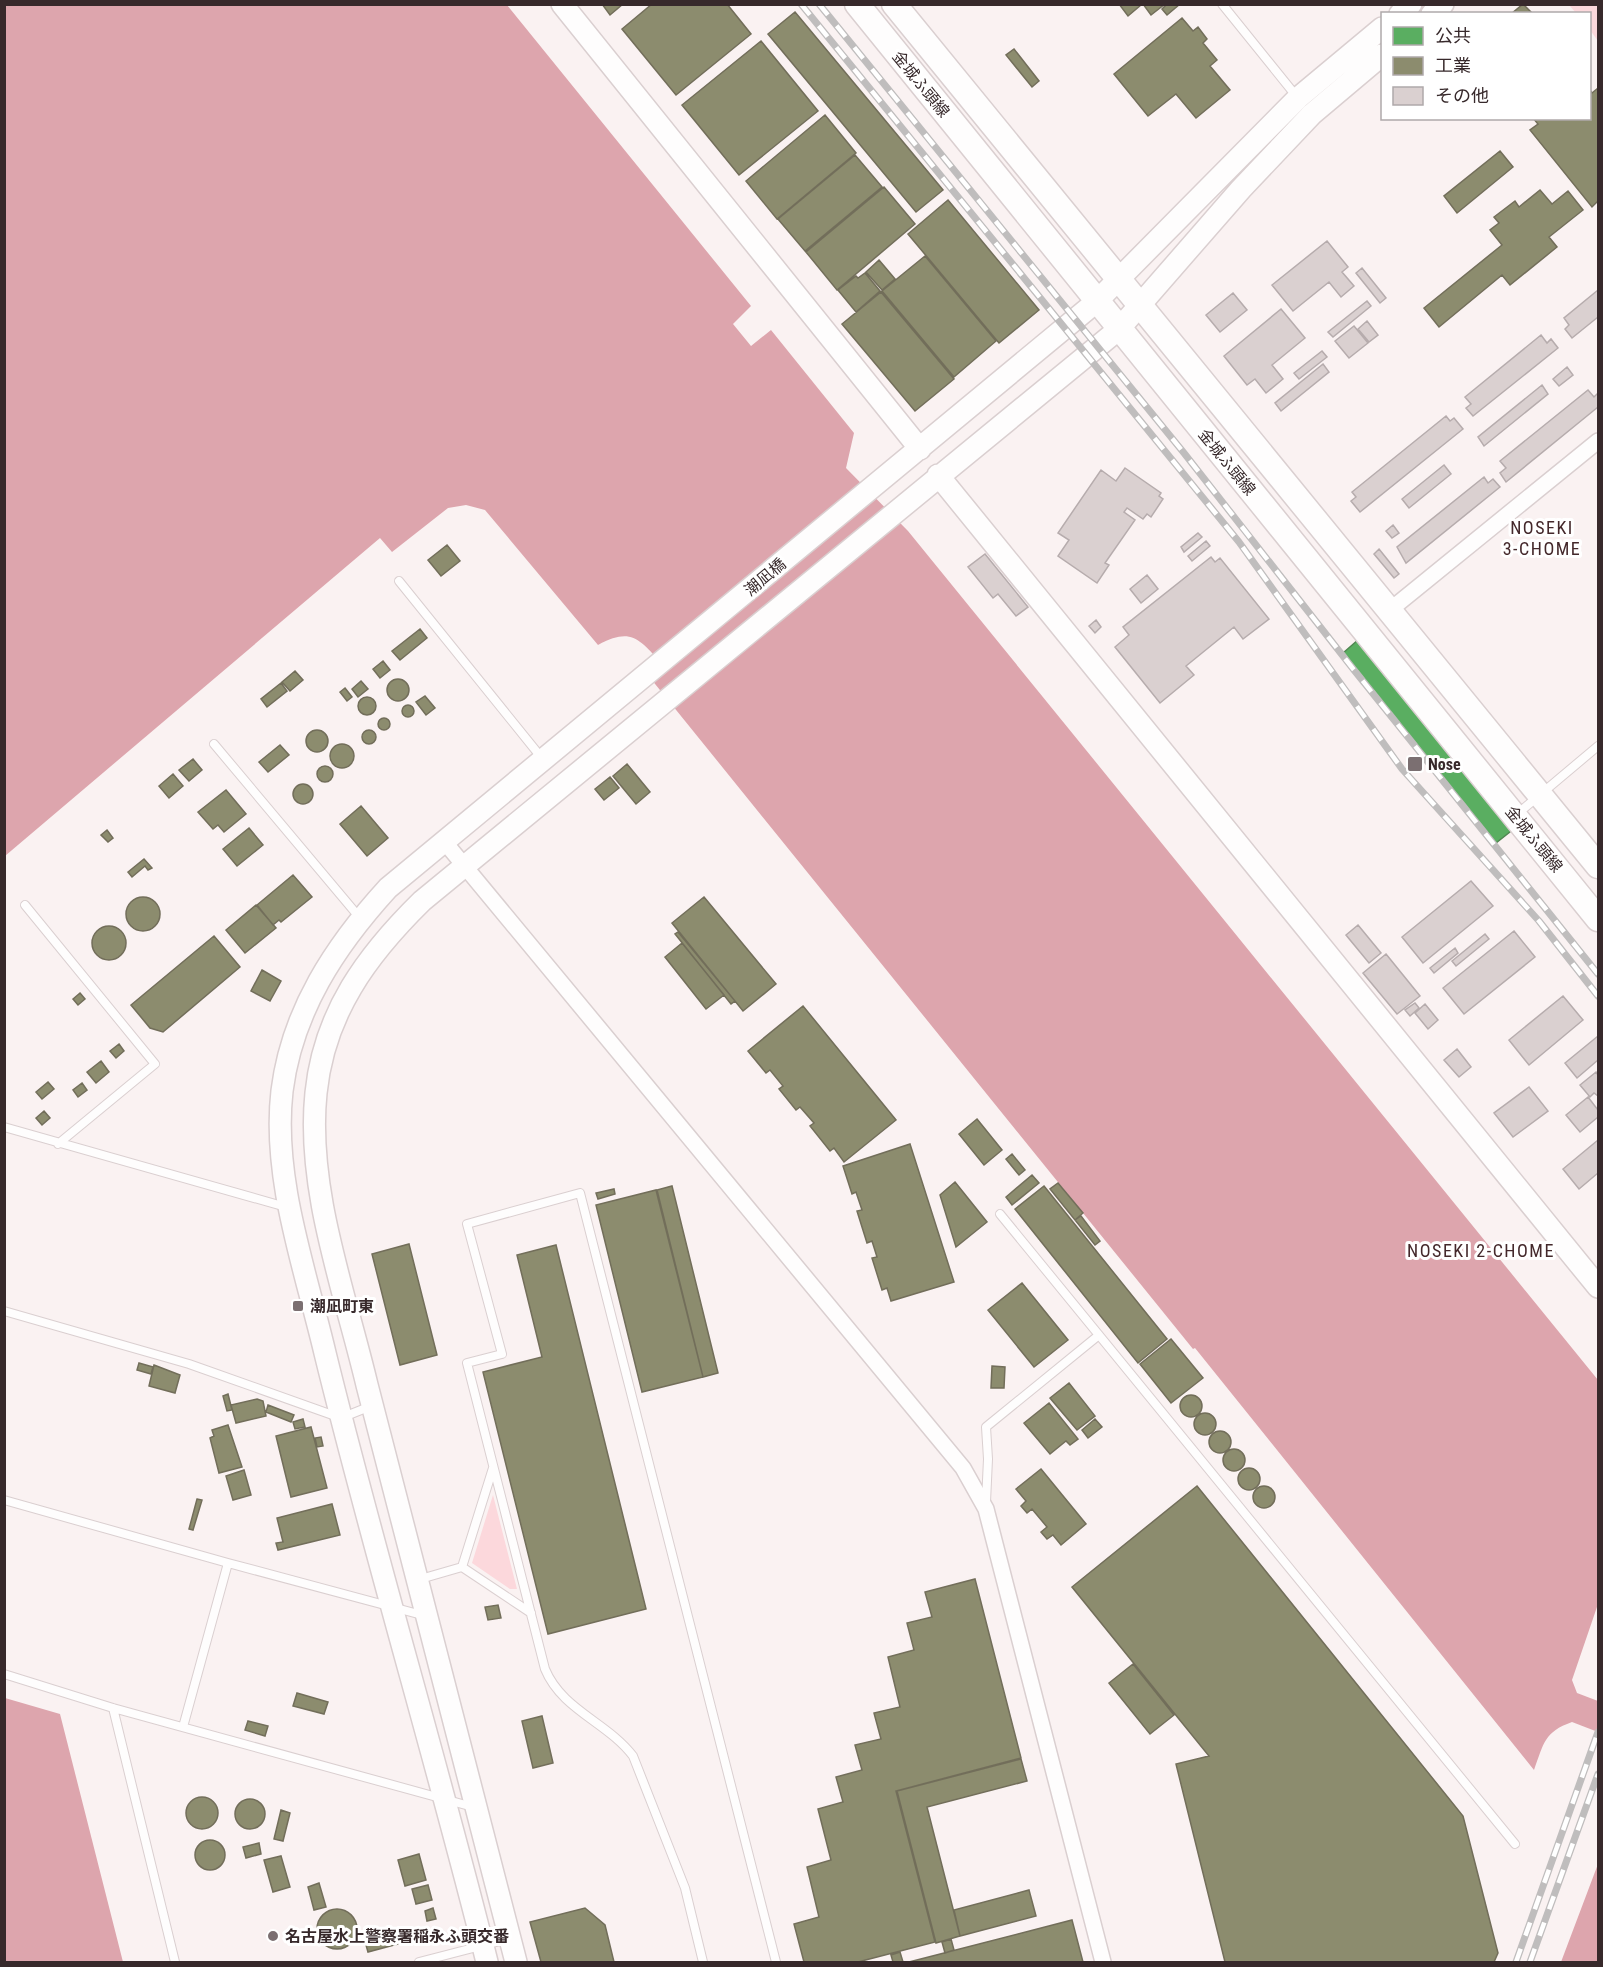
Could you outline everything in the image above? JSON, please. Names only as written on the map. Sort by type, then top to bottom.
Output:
[{"type":"main road","name":"金城ふ頭線","points":[[857,4],[1096,302],[1599,919]]},
{"type":"main road","name":"金城ふ頭線","points":[[894,4],[1599,866]]},
{"type":"street","points":[[562,4],[912,455]]},
{"type":"street","name":"潮凪橋","points":[[485,1954],[341,1418],[283,1180],[282,1090],[293,1043],[308,1001],[329,961],[360,918],[388,888],[443,840],[625,693],[1096,302],[1298,98],[1381,30]]},
{"type":"street","name":"潮凪橋","points":[[516,1962],[424,1615],[317,1185],[316,1092],[324,1052],[356,976],[390,933],[422,901],[930,481],[1119,329],[1241,189],[1312,114],[1381,57]]},
{"type":"street","points":[[1390,610],[1599,441]]},
{"type":"street","points":[[930,481],[1599,1287]]},
{"type":"street","points":[[443,840],[963,1468],[986,1509],[1102,1962]]},
{"type":"lane","points":[[1222,4],[1312,114]]},
{"type":"lane","points":[[399,581],[543,759]]},
{"type":"lane","points":[[214,744],[360,918]]},
{"type":"lane","points":[[1515,816],[1599,746]]},
{"type":"lane","points":[[25,905],[155,1064],[58,1144]]},
{"type":"lane","points":[[4,1127],[291,1208]]},
{"type":"lane","points":[[704,1962],[685,1888],[633,1756],[625,1745],[565,1700],[552,1685],[531,1613],[467,1363],[502,1354],[467,1224],[580,1194],[776,1962]]},
{"type":"lane","points":[[1000,1214],[1515,1844]]},
{"type":"lane","points":[[4,1311],[189,1364],[341,1418],[372,1406]]},
{"type":"lane","points":[[986,1509],[988,1459],[986,1427],[1099,1335]]},
{"type":"lane","points":[[462,1567],[494,1467]]},
{"type":"lane","points":[[4,1500],[391,1608],[424,1615]]},
{"type":"lane","points":[[183,1727],[228,1563]]},
{"type":"lane","points":[[416,1581],[462,1567]]},
{"type":"lane","points":[[462,1567],[531,1613]]},
{"type":"lane","points":[[4,1674],[113,1708],[475,1808]]},
{"type":"lane","points":[[113,1708],[175,1962]]},
{"type":"lane","points":[[419,1962],[485,1954],[510,1939]]},
{"type":"shaded area","points":[[5,5],[507,5],[751,306],[733,324],[751,346],[771,330],[854,433],[846,468],[908,531],[1598,1380],[1598,1604],[1572,1680],[1577,1693],[1598,1701],[1598,1732],[1572,1722],[1556,1730],[1546,1740],[1534,1770],[1195,1348],[1193,1349],[647,674],[661,663],[639,641],[626,636],[598,645],[485,510],[466,505],[448,508],[392,552],[380,538],[5,856]]},
{"type":"shaded area","points":[[1569,5],[1598,5],[1598,41],[1591,31],[1591,12],[1575,12]]},
{"type":"shaded area","points":[[493,1495],[517,1589],[510,1589],[472,1563]]},
{"type":"shaded area","points":[[5,1698],[60,1714],[123,1962],[5,1962]]},
{"type":"shaded area","points":[[1598,1864],[1598,1962],[1561,1962]]},
{"type":"building: 公共","points":[[1359,639],[1515,828],[1496,843],[1343,653]]},
{"type":"building: 工業","points":[[602,4],[623,4],[610,15]]},
{"type":"building: 工業","points":[[652,4],[727,4],[751,34],[676,95],[622,29]]},
{"type":"building: 工業","points":[[1119,4],[1140,4],[1141,5],[1128,16]]},
{"type":"building: 工業","points":[[1143,4],[1165,4],[1151,15]]},
{"type":"building: 工業","points":[[1167,4],[1180,4],[1167,15],[1162,9]]},
{"type":"building: 工業","points":[[1523,4],[1531,12],[1513,12]]},
{"type":"building: 工業","points":[[795,12],[943,190],[916,212],[768,34]]},
{"type":"building: 工業","points":[[1182,18],[1193,31],[1198,27],[1207,39],[1203,43],[1217,60],[1210,66],[1230,90],[1196,118],[1176,94],[1148,116],[1114,74]]},
{"type":"building: 工業","points":[[761,41],[818,111],[739,175],[682,105]]},
{"type":"building: 工業","points":[[1014,49],[1039,81],[1032,87],[1006,55]]},
{"type":"building: 工業","points":[[1598,88],[1598,201],[1592,207],[1530,130],[1538,124],[1535,120],[1591,120],[1591,92]]},
{"type":"building: 工業","points":[[825,115],[856,153],[777,219],[746,181]]},
{"type":"building: 工業","points":[[1500,151],[1513,167],[1457,213],[1444,196]]},
{"type":"building: 工業","points":[[855,155],[882,187],[805,251],[778,219]]},
{"type":"building: 工業","points":[[884,187],[915,224],[837,290],[806,252]]},
{"type":"building: 工業","points":[[1540,190],[1552,204],[1568,191],[1583,210],[1549,237],[1557,247],[1510,285],[1502,275],[1439,327],[1424,308],[1502,245],[1490,230],[1499,223],[1494,217],[1515,201],[1519,207]]},
{"type":"building: 工業","points":[[948,200],[1039,310],[999,343],[908,234]]},
{"type":"building: 工業","points":[[925,256],[996,341],[954,377],[882,291]]},
{"type":"building: 工業","points":[[879,260],[895,279],[882,290],[866,272]]},
{"type":"building: 工業","points":[[865,273],[880,291],[856,312],[838,290],[856,276],[858,278]]},
{"type":"building: 工業","points":[[881,292],[954,379],[915,411],[842,324]]},
{"type":"building: 工業","points":[[447,545],[460,561],[441,576],[428,560]]},
{"type":"building: 工業","points":[[420,629],[427,638],[400,660],[392,651]]},
{"type":"building: 工業","points":[[383,661],[390,670],[380,678],[373,669]]},
{"type":"building: 工業","points":[[295,671],[303,680],[290,691],[282,682]]},
{"type":"building: 工業","points":[[398,679],[406,682],[409,690],[406,698],[398,701],[390,698],[387,690],[390,682]]},
{"type":"building: 工業","points":[[361,681],[368,689],[358,697],[352,689]]},
{"type":"building: 工業","points":[[281,683],[287,691],[267,707],[261,699]]},
{"type":"building: 工業","points":[[345,688],[352,697],[347,701],[340,692]]},
{"type":"building: 工業","points":[[425,696],[435,708],[426,715],[416,702]]},
{"type":"building: 工業","points":[[367,697],[373,700],[376,706],[373,712],[367,715],[361,712],[358,706],[361,700]]},
{"type":"building: 工業","points":[[410,705],[414,711],[410,717],[406,717],[402,709]]},
{"type":"building: 工業","points":[[386,718],[390,724],[386,730],[382,730],[378,722]]},
{"type":"building: 工業","points":[[317,730],[325,733],[328,741],[325,749],[317,752],[309,749],[306,741],[309,733]]},
{"type":"building: 工業","points":[[366,730],[372,730],[376,737],[372,744],[366,744],[362,740],[362,734]]},
{"type":"building: 工業","points":[[342,744],[351,747],[354,756],[351,765],[342,768],[333,765],[330,756],[333,747]]},
{"type":"building: 工業","points":[[280,745],[289,755],[268,772],[259,762]]},
{"type":"building: 工業","points":[[193,759],[202,770],[189,781],[179,770]]},
{"type":"building: 工業","points":[[627,764],[650,792],[636,804],[613,776]]},
{"type":"building: 工業","points":[[322,766],[328,766],[333,774],[331,780],[322,782],[317,777],[317,771]]},
{"type":"building: 工業","points":[[173,774],[183,786],[169,798],[159,786]]},
{"type":"building: 工業","points":[[610,777],[619,788],[604,800],[595,789]]},
{"type":"building: 工業","points":[[303,784],[310,787],[313,794],[310,801],[303,804],[296,801],[293,794],[296,787]]},
{"type":"building: 工業","points":[[226,790],[246,814],[224,832],[218,825],[213,829],[198,812]]},
{"type":"building: 工業","points":[[361,806],[388,838],[367,856],[340,824]]},
{"type":"building: 工業","points":[[249,828],[263,845],[237,866],[223,849]]},
{"type":"building: 工業","points":[[107,830],[113,838],[108,842],[101,835]]},
{"type":"building: 工業","points":[[144,859],[152,868],[148,870],[145,866],[132,877],[128,872]]},
{"type":"building: 工業","points":[[293,875],[312,897],[281,922],[279,920],[273,925],[257,905]]},
{"type":"building: 工業","points":[[143,897],[155,902],[160,914],[155,926],[143,931],[131,926],[126,914],[131,902]]},
{"type":"building: 工業","points":[[704,897],[776,984],[743,1011],[672,923]]},
{"type":"building: 工業","points":[[256,905],[276,928],[245,953],[226,930]]},
{"type":"building: 工業","points":[[109,926],[121,931],[126,943],[121,955],[109,960],[97,955],[92,943],[97,931]]},
{"type":"building: 工業","points":[[678,932],[735,1001],[731,1004],[675,934]]},
{"type":"building: 工業","points":[[214,936],[240,967],[163,1032],[150,1028],[131,1005]]},
{"type":"building: 工業","points":[[682,943],[724,995],[706,1009],[665,957]]},
{"type":"building: 工業","points":[[262,970],[281,981],[270,1001],[251,991]]},
{"type":"building: 工業","points":[[80,993],[85,999],[78,1005],[73,999]]},
{"type":"building: 工業","points":[[803,1006],[896,1120],[844,1162],[834,1148],[830,1151],[810,1126],[814,1123],[800,1107],[796,1110],[779,1089],[783,1086],[770,1070],[766,1073],[748,1051]]},
{"type":"building: 工業","points":[[119,1044],[124,1051],[116,1058],[110,1051]]},
{"type":"building: 工業","points":[[101,1061],[109,1072],[96,1083],[87,1072]]},
{"type":"building: 工業","points":[[48,1082],[54,1089],[42,1099],[36,1092]]},
{"type":"building: 工業","points":[[82,1083],[87,1090],[78,1097],[73,1090]]},
{"type":"building: 工業","points":[[44,1111],[50,1118],[42,1125],[36,1118]]},
{"type":"building: 工業","points":[[977,1119],[1002,1150],[984,1165],[959,1134]]},
{"type":"building: 工業","points":[[910,1144],[954,1282],[891,1301],[887,1288],[882,1290],[872,1258],[877,1257],[872,1241],[867,1243],[857,1211],[862,1210],[856,1192],[852,1194],[843,1166]]},
{"type":"building: 工業","points":[[1012,1154],[1025,1170],[1019,1175],[1006,1159]]},
{"type":"building: 工業","points":[[1032,1175],[1039,1183],[1012,1205],[1006,1197]]},
{"type":"building: 工業","points":[[955,1182],[987,1222],[956,1247],[940,1195]]},
{"type":"building: 工業","points":[[1058,1183],[1083,1213],[1075,1220],[1050,1189]]},
{"type":"building: 工業","points":[[672,1186],[718,1373],[703,1377],[657,1190]]},
{"type":"building: 工業","points":[[1044,1186],[1167,1339],[1138,1363],[1015,1209]]},
{"type":"building: 工業","points":[[614,1189],[615,1194],[598,1199],[596,1193]]},
{"type":"building: 工業","points":[[656,1190],[703,1377],[642,1392],[596,1205]]},
{"type":"building: 工業","points":[[1081,1216],[1100,1241],[1095,1245],[1075,1220]]},
{"type":"building: 工業","points":[[409,1244],[437,1355],[400,1365],[372,1254]]},
{"type":"building: 工業","points":[[556,1245],[646,1609],[548,1634],[483,1372],[542,1357],[517,1255]]},
{"type":"building: 工業","points":[[1022,1283],[1068,1340],[1034,1367],[988,1310]]},
{"type":"building: 工業","points":[[1171,1339],[1203,1378],[1171,1403],[1140,1364]]},
{"type":"building: 工業","points":[[139,1363],[153,1367],[151,1374],[137,1370]]},
{"type":"building: 工業","points":[[154,1365],[180,1375],[175,1393],[149,1386]]},
{"type":"building: 工業","points":[[992,1366],[1005,1367],[1004,1388],[991,1388]]},
{"type":"building: 工業","points":[[1069,1383],[1095,1416],[1077,1430],[1050,1398]]},
{"type":"building: 工業","points":[[228,1394],[232,1410],[227,1411],[223,1396]]},
{"type":"building: 工業","points":[[1191,1395],[1199,1398],[1202,1406],[1199,1414],[1191,1417],[1183,1414],[1180,1406],[1183,1398]]},
{"type":"building: 工業","points":[[257,1399],[263,1401],[266,1416],[236,1423],[231,1405]]},
{"type":"building: 工業","points":[[1049,1403],[1078,1439],[1070,1445],[1066,1441],[1050,1454],[1024,1423]]},
{"type":"building: 工業","points":[[268,1405],[294,1415],[291,1422],[266,1412]]},
{"type":"building: 工業","points":[[1205,1413],[1213,1416],[1216,1424],[1213,1432],[1205,1435],[1197,1432],[1194,1424],[1197,1416]]},
{"type":"building: 工業","points":[[303,1419],[305,1427],[295,1429],[293,1422]]},
{"type":"building: 工業","points":[[1095,1419],[1102,1427],[1088,1438],[1082,1430]]},
{"type":"building: 工業","points":[[228,1425],[242,1467],[219,1473],[210,1438],[214,1436],[212,1430]]},
{"type":"building: 工業","points":[[311,1427],[327,1488],[291,1497],[276,1436]]},
{"type":"building: 工業","points":[[1220,1431],[1228,1434],[1231,1442],[1228,1450],[1220,1453],[1212,1450],[1209,1442],[1212,1434]]},
{"type":"building: 工業","points":[[321,1437],[323,1446],[317,1447],[315,1438]]},
{"type":"building: 工業","points":[[1234,1449],[1242,1452],[1245,1460],[1242,1468],[1234,1471],[1226,1468],[1223,1460],[1226,1452]]},
{"type":"building: 工業","points":[[1249,1468],[1257,1471],[1260,1479],[1257,1487],[1249,1490],[1241,1487],[1238,1479],[1241,1471]]},
{"type":"building: 工業","points":[[1041,1469],[1086,1524],[1061,1545],[1053,1535],[1047,1539],[1041,1532],[1047,1527],[1032,1509],[1027,1513],[1021,1506],[1026,1501],[1016,1489]]},
{"type":"building: 工業","points":[[244,1470],[251,1495],[233,1500],[226,1476]]},
{"type":"building: 工業","points":[[1197,1486],[1463,1816],[1498,1953],[1494,1962],[1225,1962],[1176,1764],[1209,1756],[1072,1587]]},
{"type":"building: 工業","points":[[1264,1486],[1272,1489],[1275,1497],[1272,1505],[1264,1508],[1256,1505],[1253,1497],[1256,1489]]},
{"type":"building: 工業","points":[[197,1499],[202,1500],[193,1530],[189,1529]]},
{"type":"building: 工業","points":[[332,1504],[340,1535],[278,1550],[276,1543],[283,1542],[277,1518]]},
{"type":"building: 工業","points":[[975,1579],[1021,1758],[896,1791],[935,1942],[858,1962],[804,1962],[794,1924],[819,1917],[807,1867],[831,1860],[818,1809],[843,1802],[836,1777],[862,1770],[855,1745],[881,1739],[874,1713],[900,1707],[888,1657],[914,1650],[907,1623],[932,1617],[925,1592]]},
{"type":"building: 工業","points":[[498,1605],[501,1618],[488,1620],[485,1607]]},
{"type":"building: 工業","points":[[1133,1664],[1174,1715],[1150,1734],[1109,1683]]},
{"type":"building: 工業","points":[[297,1693],[328,1702],[324,1714],[293,1706]]},
{"type":"building: 工業","points":[[542,1716],[553,1763],[533,1768],[522,1721]]},
{"type":"building: 工業","points":[[248,1721],[268,1726],[265,1736],[245,1730]]},
{"type":"building: 工業","points":[[1021,1759],[1027,1781],[927,1807],[960,1936],[936,1943],[897,1791]]},
{"type":"building: 工業","points":[[202,1797],[213,1802],[218,1813],[213,1824],[202,1829],[191,1824],[186,1813],[191,1802]]},
{"type":"building: 工業","points":[[250,1799],[261,1803],[265,1814],[261,1825],[250,1829],[239,1825],[235,1814],[239,1803]]},
{"type":"building: 工業","points":[[281,1810],[290,1813],[283,1841],[274,1839]]},
{"type":"building: 工業","points":[[210,1840],[216,1841],[224,1849],[224,1861],[216,1869],[210,1870],[204,1869],[196,1861],[195,1855],[196,1849],[204,1841]]},
{"type":"building: 工業","points":[[259,1843],[261,1854],[246,1858],[243,1847]]},
{"type":"building: 工業","points":[[419,1854],[426,1880],[405,1886],[398,1860]]},
{"type":"building: 工業","points":[[281,1856],[290,1887],[273,1892],[264,1860]]},
{"type":"building: 工業","points":[[319,1883],[326,1907],[314,1910],[308,1887]]},
{"type":"building: 工業","points":[[428,1885],[432,1900],[416,1904],[412,1889]]},
{"type":"building: 工業","points":[[1029,1890],[1036,1916],[960,1936],[954,1910]]},
{"type":"building: 工業","points":[[433,1908],[436,1919],[427,1921],[425,1911]]},
{"type":"building: 工業","points":[[585,1908],[605,1925],[614,1962],[541,1962],[530,1922]]},
{"type":"building: 工業","points":[[337,1909],[345,1910],[351,1915],[356,1921],[356,1937],[351,1943],[345,1948],[337,1949],[329,1948],[323,1943],[318,1937],[317,1929],[318,1921],[323,1915],[329,1910]]},
{"type":"building: 工業","points":[[1072,1920],[1083,1962],[909,1962]]},
{"type":"building: 工業","points":[[394,1930],[398,1944],[368,1952],[364,1938]]},
{"type":"building: 工業","points":[[951,1939],[954,1950],[945,1953],[942,1942]]},
{"type":"building: 工業","points":[[900,1952],[903,1962],[893,1962],[891,1955]]},
{"type":"building: その他","points":[[1327,241],[1348,267],[1342,272],[1354,286],[1341,297],[1329,282],[1293,311],[1272,285]]},
{"type":"building: その他","points":[[1362,268],[1386,298],[1380,303],[1356,273]]},
{"type":"building: その他","points":[[1598,290],[1598,317],[1572,338],[1565,329],[1569,325],[1564,318]]},
{"type":"building: その他","points":[[1233,293],[1247,310],[1220,332],[1206,315]]},
{"type":"building: その他","points":[[1367,301],[1371,306],[1333,337],[1328,332]]},
{"type":"building: その他","points":[[1281,309],[1305,338],[1272,365],[1283,379],[1266,393],[1255,379],[1247,385],[1224,356]]},
{"type":"building: その他","points":[[1367,321],[1378,335],[1369,342],[1358,329]]},
{"type":"building: その他","points":[[1354,326],[1368,343],[1349,358],[1335,341]]},
{"type":"building: その他","points":[[1541,335],[1547,343],[1551,339],[1558,348],[1473,416],[1466,408],[1471,404],[1465,397]]},
{"type":"building: その他","points":[[1322,351],[1327,357],[1299,379],[1294,373]]},
{"type":"building: その他","points":[[1323,364],[1329,372],[1281,411],[1275,403]]},
{"type":"building: その他","points":[[1567,367],[1573,375],[1559,386],[1553,379]]},
{"type":"building: その他","points":[[1542,385],[1548,394],[1484,446],[1478,437]]},
{"type":"building: その他","points":[[1588,390],[1594,397],[1598,393],[1598,407],[1506,482],[1500,473],[1506,468],[1500,461]]},
{"type":"building: その他","points":[[1446,416],[1450,421],[1454,418],[1463,429],[1360,512],[1351,501],[1356,497],[1352,492]]},
{"type":"building: その他","points":[[1444,465],[1451,474],[1409,508],[1402,499]]},
{"type":"building: その他","points":[[1125,468],[1161,493],[1159,496],[1163,499],[1151,517],[1147,514],[1143,519],[1127,508],[1124,512],[1135,520],[1105,563],[1109,565],[1097,583],[1058,556],[1069,540],[1058,533],[1101,470],[1116,481]]},
{"type":"building: その他","points":[[1484,477],[1488,483],[1493,479],[1500,487],[1406,563],[1397,547]]},
{"type":"building: その他","points":[[1393,525],[1399,533],[1392,538],[1386,531]]},
{"type":"building: その他","points":[[1198,533],[1202,537],[1184,552],[1181,547]]},
{"type":"building: その他","points":[[1206,541],[1210,546],[1192,561],[1188,556]]},
{"type":"building: その他","points":[[1379,549],[1399,574],[1394,578],[1374,554]]},
{"type":"building: その他","points":[[985,554],[1028,607],[1016,616],[998,594],[993,598],[968,567]]},
{"type":"building: その他","points":[[1211,557],[1215,562],[1220,558],[1269,619],[1243,639],[1234,627],[1186,666],[1194,675],[1160,703],[1115,647],[1129,635],[1123,627]]},
{"type":"building: その他","points":[[1147,575],[1158,589],[1141,603],[1130,589]]},
{"type":"building: その他","points":[[1096,620],[1101,627],[1095,633],[1089,626]]},
{"type":"building: その他","points":[[1471,881],[1493,906],[1423,963],[1402,937]]},
{"type":"building: その他","points":[[1358,925],[1381,953],[1369,963],[1346,935]]},
{"type":"building: その他","points":[[1514,931],[1535,957],[1464,1014],[1443,988]]},
{"type":"building: その他","points":[[1485,934],[1489,939],[1456,966],[1452,961]]},
{"type":"building: その他","points":[[1455,948],[1458,953],[1434,973],[1430,968]]},
{"type":"building: その他","points":[[1386,954],[1420,996],[1397,1014],[1363,973]]},
{"type":"building: その他","points":[[1563,996],[1583,1020],[1529,1065],[1509,1040]]},
{"type":"building: その他","points":[[1415,1003],[1419,1008],[1410,1016],[1405,1010]]},
{"type":"building: その他","points":[[1425,1004],[1438,1020],[1428,1029],[1415,1013]]},
{"type":"building: その他","points":[[1598,1036],[1598,1060],[1577,1078],[1565,1063]]},
{"type":"building: その他","points":[[1457,1049],[1471,1067],[1459,1077],[1444,1060]]},
{"type":"building: その他","points":[[1596,1072],[1598,1096],[1594,1093],[1590,1097],[1580,1085]]},
{"type":"building: その他","points":[[1529,1087],[1548,1111],[1513,1137],[1494,1113]]},
{"type":"building: その他","points":[[1588,1097],[1598,1110],[1598,1117],[1580,1132],[1566,1115]]},
{"type":"building: その他","points":[[1598,1140],[1598,1173],[1579,1189],[1563,1169]]},
{"type":"railway","points":[[801,4],[1239,542],[1402,769],[1539,921],[1598,996]]},
{"type":"railway","points":[[819,4],[1184,453],[1354,670],[1598,974]]},
{"type":"railway","points":[[1516,1962],[1598,1732]]},
{"type":"railway","points":[[1530,1962],[1598,1774]]},
{"type":"place","name":"Nose","points":[[1415,764]]},
{"type":"place","name":"潮凪町東","points":[[298,1306]]},
{"type":"place","name":"名古屋水上警察署稲永ふ頭交番","points":[[273,1936]]},
{"type":"district","name":"NOSEKI 3-CHOME","points":[[1542,537]]},
{"type":"district","name":"NOSEKI 2-CHOME","points":[[1481,1250]]}]
